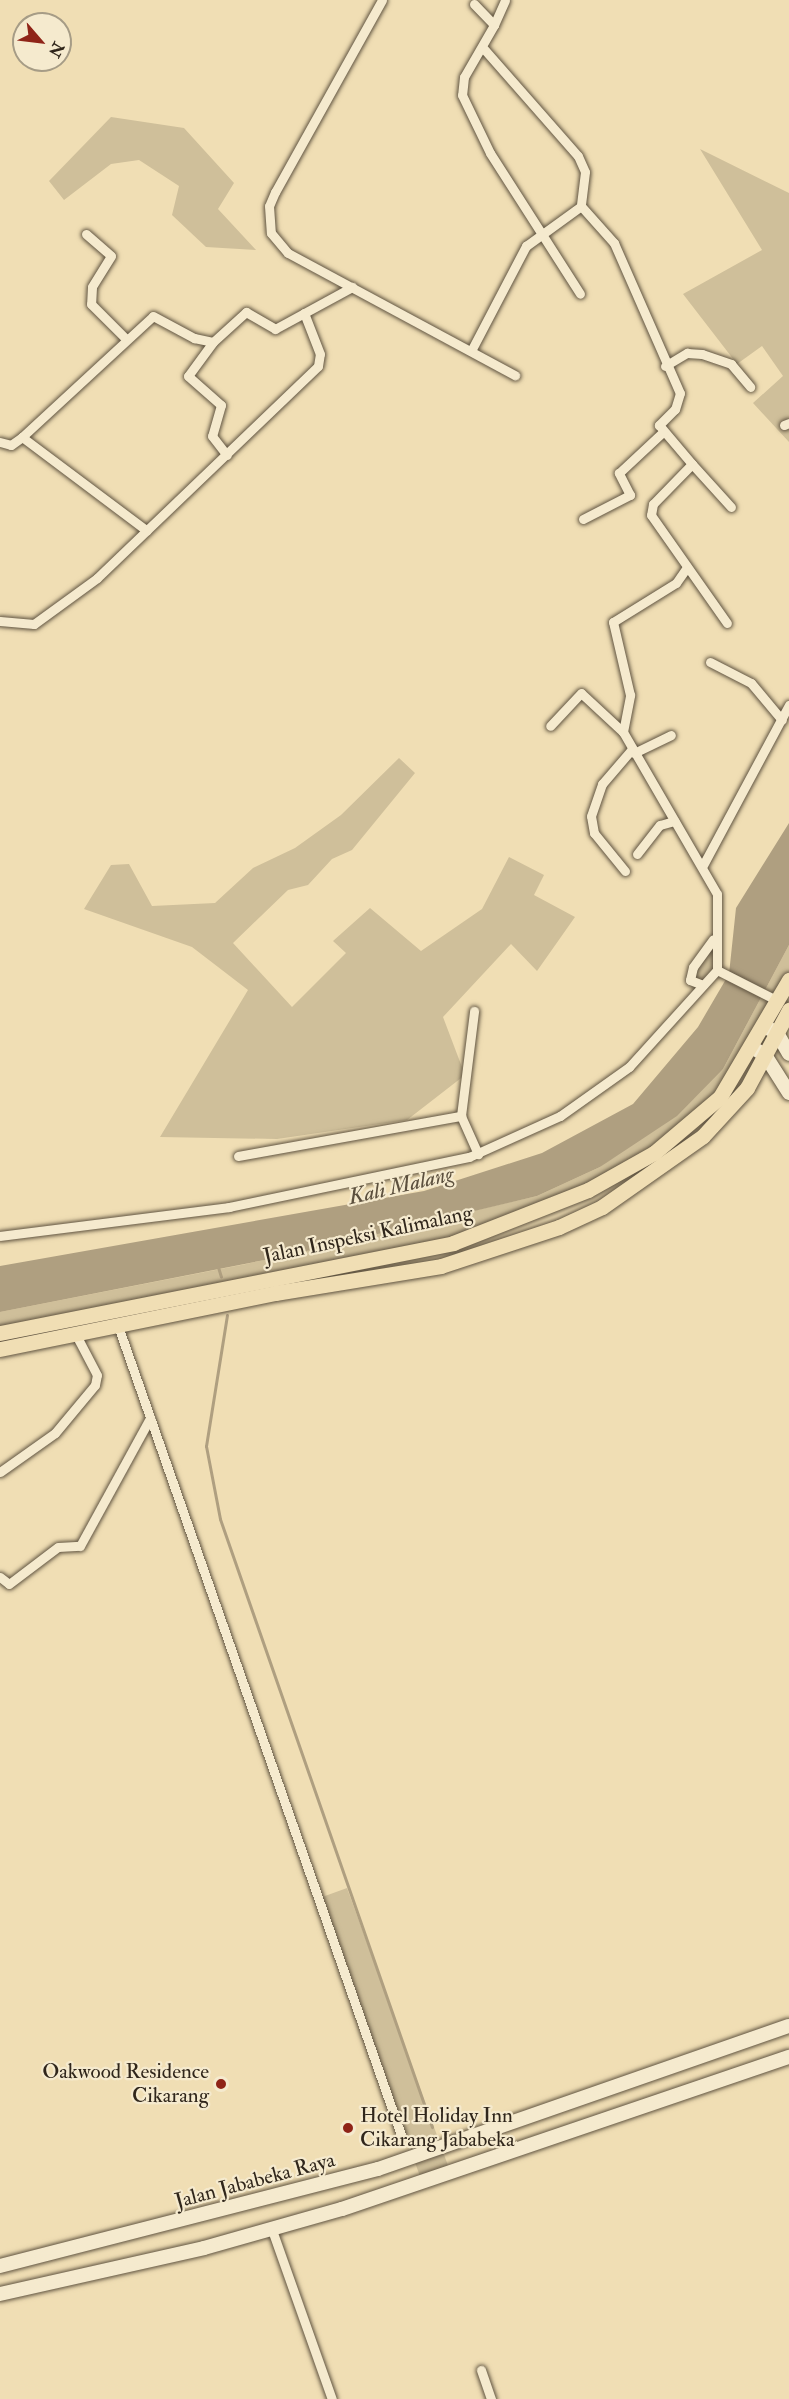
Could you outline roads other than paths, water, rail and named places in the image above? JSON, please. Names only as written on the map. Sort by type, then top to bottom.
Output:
[{"type":"main road","name":"Jalan Inspeksi Kalimalang","points":[[4,1340],[75,1333],[477,1256],[602,1208],[668,1165],[722,1118],[784,1006],[789,980]]},
{"type":"main road","points":[[771,1030],[789,1054]]},
{"type":"main road","points":[[759,1052],[789,1093]]},
{"type":"main road","name":"Jalan Inspeksi Kalimalang","points":[[4,1340],[112,1309],[472,1237],[588,1190],[654,1154],[704,1113],[748,1072]]},
{"type":"main road","points":[[472,1237],[477,1256]]},
{"type":"main road","name":"Jalan Jababeka Raya","points":[[0,2266],[408,2160],[788,2030]]},
{"type":"main road","points":[[0,2294],[272,2230],[469,2168],[789,2057]]},
{"type":"street","points":[[382,0],[269,206],[268,222],[279,244],[352,287],[516,375]]},
{"type":"street","points":[[505,0],[484,49],[464,77],[462,95],[490,153],[543,229],[580,294]]},
{"type":"street","points":[[474,4],[494,26]]},
{"type":"street","points":[[484,49],[578,156],[585,172],[581,206],[614,243],[655,329],[665,366],[680,398],[660,421],[663,432],[731,507]]},
{"type":"street","points":[[471,351],[526,246],[543,229],[581,206]]},
{"type":"street","points":[[86,234],[111,256],[92,287],[91,304],[125,338]]},
{"type":"street","points":[[227,455],[212,436],[221,405],[188,376],[213,342],[246,312],[275,329],[352,287]]},
{"type":"street","points":[[0,621],[37,622],[147,531],[320,363],[304,313]]},
{"type":"street","points":[[0,442],[11,445],[22,437],[125,338],[153,316],[194,339],[213,342]]},
{"type":"street","points":[[665,366],[687,353],[702,354],[731,364],[750,387]]},
{"type":"street","points":[[583,519],[630,495],[619,473],[663,432]]},
{"type":"street","points":[[22,437],[147,531]]},
{"type":"street","points":[[692,464],[651,510],[687,567],[727,622]]},
{"type":"street","points":[[623,732],[630,694],[613,622],[676,583],[687,567]]},
{"type":"street","points":[[710,662],[751,683],[782,720]]},
{"type":"street","points":[[550,726],[581,693],[623,732],[717,894],[713,939],[722,971],[784,1006]]},
{"type":"street","points":[[702,867],[789,705]]},
{"type":"street","points":[[625,871],[594,833],[591,816],[602,784],[633,751],[671,735]]},
{"type":"street","points":[[637,854],[660,825],[674,821]]},
{"type":"street","points":[[703,985],[690,980],[693,967],[713,939]]},
{"type":"street","points":[[0,1236],[229,1207],[478,1154],[552,1120],[601,1089],[647,1049],[703,985],[722,971]]},
{"type":"street","points":[[474,1011],[461,1116],[478,1154]]},
{"type":"street","points":[[238,1156],[461,1116]]},
{"type":"street","points":[[112,1309],[401,2135]]},
{"type":"street","points":[[0,1472],[55,1433],[95,1385],[97,1375],[75,1333]]},
{"type":"street","points":[[0,1577],[9,1584],[58,1547],[80,1546],[150,1418]]},
{"type":"street","points":[[272,2230],[332,2399]]},
{"type":"street","points":[[481,2370],[491,2399]]},
{"type":"waterway","points":[[218,1267],[221,1277]]},
{"type":"waterway","points":[[227,1315],[206,1446],[220,1519],[432,2127]]},
{"type":"place","name":"Oakwood Residence Cikarang","points":[[221,2084]]},
{"type":"place","name":"Hotel Holiday Inn Cikarang Jababeka","points":[[348,2128]]},
{"type":"water label","name":"Kali Malang","points":[[401,1186]]}]
